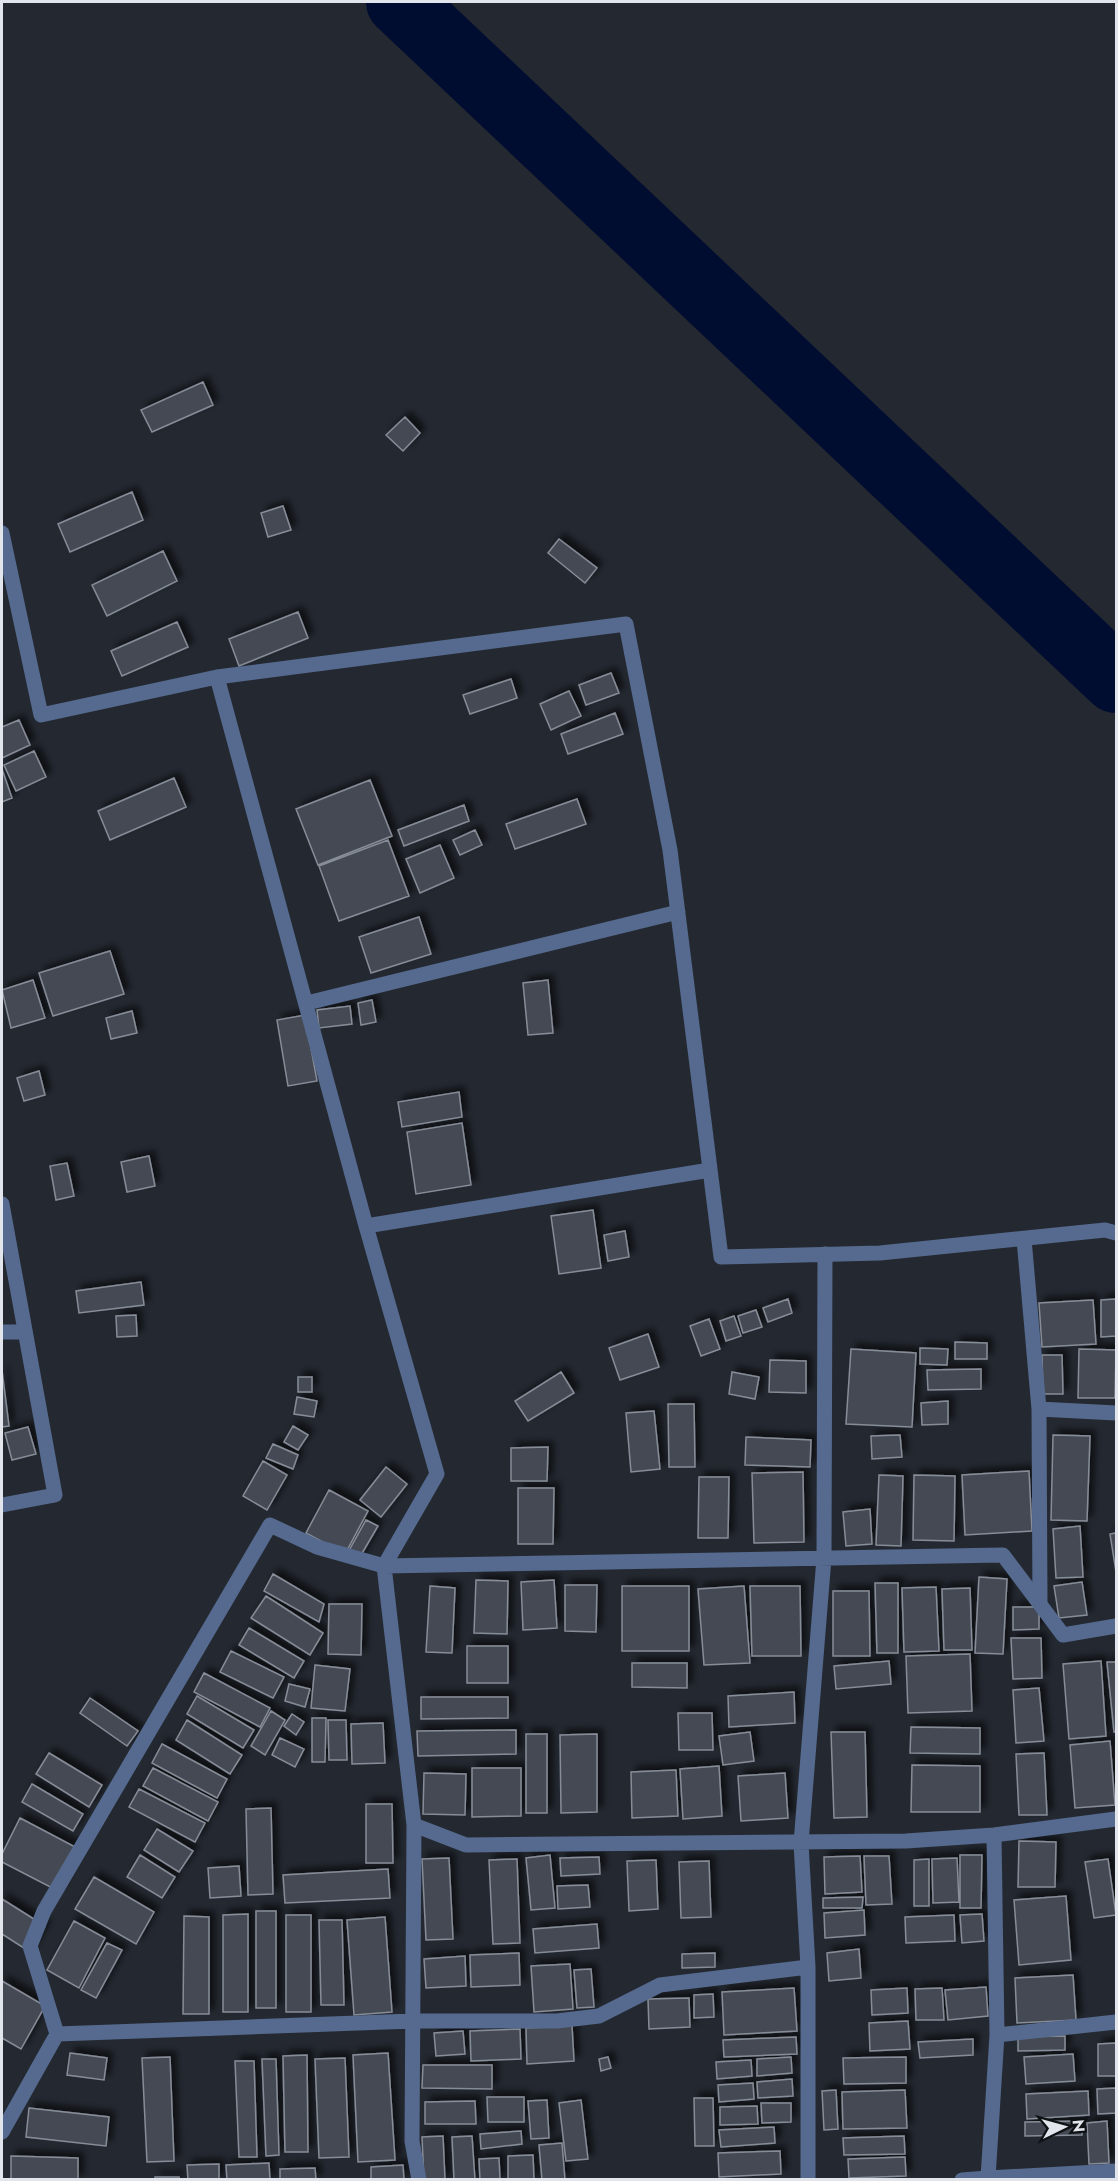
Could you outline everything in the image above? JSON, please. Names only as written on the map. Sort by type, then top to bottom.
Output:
[{"type":"street","points":[[2,533],[41,715],[217,677],[626,624],[670,850],[721,1257],[880,1252],[1105,1230],[1116,1233]]},
{"type":"street","points":[[217,677],[436,1474],[384,1566],[414,1825],[412,2141],[419,2180]]},
{"type":"street","points":[[307,1003],[678,912]]},
{"type":"street","points":[[366,1226],[710,1170]]},
{"type":"street","points":[[2,1204],[55,1495],[2,1505]]},
{"type":"street","points":[[1024,1239],[1039,1409],[1040,1604]]},
{"type":"street","points":[[808,2180],[808,1966],[801,1843],[824,1558],[825,1254]]},
{"type":"street","points":[[2,1332],[25,1332]]},
{"type":"street","points":[[1039,1409],[1116,1413]]},
{"type":"street","points":[[2,2132],[57,2034],[30,1946],[44,1911],[270,1525],[317,1547],[384,1566],[1003,1555],[1063,1635],[1116,1626]]},
{"type":"street","points":[[414,1825],[466,1845],[801,1843],[906,1842],[994,1835],[1116,1819]]},
{"type":"street","points":[[988,2178],[998,2035],[994,1835]]},
{"type":"street","points":[[57,2034],[413,2021],[545,2022],[599,2016],[660,1985],[808,1966]]},
{"type":"street","points":[[998,2035],[1116,2022]]},
{"type":"street","points":[[962,2180],[1116,2171]]},
{"type":"building","points":[[203,382],[213,405],[152,432],[141,410]]},
{"type":"building","points":[[405,417],[420,433],[403,451],[386,435]]},
{"type":"building","points":[[132,492],[143,520],[70,552],[58,524]]},
{"type":"building","points":[[283,506],[291,530],[268,537],[261,513]]},
{"type":"building","points":[[559,539],[597,568],[585,583],[548,553]]},
{"type":"building","points":[[163,551],[177,581],[107,616],[92,585]]},
{"type":"building","points":[[298,612],[308,638],[239,666],[229,639]]},
{"type":"building","points":[[177,622],[188,647],[122,676],[111,651]]},
{"type":"building","points":[[611,673],[619,693],[586,705],[579,685]]},
{"type":"building","points":[[511,679],[517,698],[470,714],[463,695]]},
{"type":"building","points":[[569,691],[581,716],[551,730],[540,704]]},
{"type":"building","points":[[615,713],[623,734],[568,754],[561,734]]},
{"type":"building","points":[[19,720],[30,745],[2,758],[2,727]]},
{"type":"building","points":[[34,751],[46,777],[16,791],[4,765]]},
{"type":"building","points":[[2,769],[12,798],[2,802]]},
{"type":"building","points":[[174,778],[186,807],[110,840],[98,811]]},
{"type":"building","points":[[370,780],[392,836],[318,865],[296,809]]},
{"type":"building","points":[[577,799],[586,824],[515,849],[506,824]]},
{"type":"building","points":[[464,805],[469,821],[404,846],[398,830]]},
{"type":"building","points":[[475,830],[482,845],[460,855],[453,840]]},
{"type":"building","points":[[388,840],[409,896],[339,921],[319,866]]},
{"type":"building","points":[[440,845],[454,878],[420,893],[406,859]]},
{"type":"building","points":[[419,917],[431,954],[371,973],[359,937]]},
{"type":"building","points":[[110,951],[124,994],[53,1016],[39,973]]},
{"type":"building","points":[[33,980],[45,1018],[11,1028],[2,990]]},
{"type":"building","points":[[548,980],[553,1033],[528,1035],[523,983]]},
{"type":"building","points":[[372,1000],[376,1022],[361,1025],[358,1003]]},
{"type":"building","points":[[350,1006],[352,1024],[319,1028],[317,1010]]},
{"type":"building","points":[[132,1011],[137,1033],[111,1039],[106,1018]]},
{"type":"building","points":[[305,1015],[317,1081],[288,1086],[277,1020]]},
{"type":"building","points":[[39,1071],[45,1095],[24,1101],[17,1078]]},
{"type":"building","points":[[459,1092],[462,1117],[402,1127],[398,1102]]},
{"type":"building","points":[[462,1123],[471,1185],[416,1194],[407,1132]]},
{"type":"building","points":[[149,1156],[155,1186],[127,1192],[121,1162]]},
{"type":"building","points":[[67,1163],[74,1196],[56,1200],[50,1166]]},
{"type":"building","points":[[593,1210],[601,1268],[559,1274],[551,1216]]},
{"type":"building","points":[[625,1231],[629,1257],[608,1261],[604,1235]]},
{"type":"building","points":[[141,1282],[144,1305],[79,1313],[76,1291]]},
{"type":"building","points":[[788,1299],[792,1313],[768,1322],[763,1308]]},
{"type":"building","points":[[1116,1299],[1116,1336],[1101,1337],[1101,1300]]},
{"type":"building","points":[[1093,1300],[1096,1344],[1042,1347],[1039,1303]]},
{"type":"building","points":[[756,1310],[762,1327],[743,1333],[738,1316]]},
{"type":"building","points":[[136,1315],[137,1336],[117,1337],[116,1316]]},
{"type":"building","points":[[734,1316],[741,1336],[726,1341],[720,1321]]},
{"type":"building","points":[[709,1319],[720,1349],[701,1356],[690,1326]]},
{"type":"building","points":[[648,1334],[659,1367],[620,1380],[609,1348]]},
{"type":"building","points":[[955,1342],[987,1343],[987,1359],[955,1359]]},
{"type":"building","points":[[920,1348],[948,1349],[947,1365],[920,1364]]},
{"type":"building","points":[[851,1349],[916,1353],[912,1427],[846,1424]]},
{"type":"building","points":[[1079,1349],[1116,1350],[1115,1398],[1078,1398]]},
{"type":"building","points":[[1042,1355],[1062,1355],[1063,1394],[1043,1394]]},
{"type":"building","points":[[770,1360],[806,1361],[806,1393],[769,1392]]},
{"type":"building","points":[[981,1369],[981,1389],[928,1390],[927,1370]]},
{"type":"building","points":[[2,1370],[9,1426],[2,1427]]},
{"type":"building","points":[[561,1372],[574,1393],[528,1421],[515,1401]]},
{"type":"building","points":[[732,1372],[759,1377],[755,1399],[729,1394]]},
{"type":"building","points":[[298,1377],[312,1377],[312,1392],[298,1392]]},
{"type":"building","points":[[297,1397],[317,1401],[314,1417],[294,1414]]},
{"type":"building","points":[[948,1401],[948,1424],[922,1425],[921,1403]]},
{"type":"building","points":[[668,1404],[694,1404],[695,1467],[669,1467]]},
{"type":"building","points":[[654,1411],[660,1469],[631,1472],[626,1413]]},
{"type":"building","points":[[293,1426],[308,1435],[298,1450],[284,1442]]},
{"type":"building","points":[[28,1427],[36,1454],[12,1460],[5,1433]]},
{"type":"building","points":[[900,1435],[902,1457],[872,1459],[871,1436]]},
{"type":"building","points":[[1053,1435],[1090,1436],[1087,1521],[1051,1520]]},
{"type":"building","points":[[746,1437],[811,1440],[810,1467],[745,1465]]},
{"type":"building","points":[[273,1444],[298,1455],[293,1469],[266,1458]]},
{"type":"building","points":[[548,1447],[547,1481],[511,1481],[511,1448]]},
{"type":"building","points":[[263,1461],[287,1475],[267,1510],[243,1496]]},
{"type":"building","points":[[386,1467],[407,1484],[381,1517],[360,1500]]},
{"type":"building","points":[[1029,1471],[1032,1531],[965,1535],[962,1475]]},
{"type":"building","points":[[803,1472],[804,1542],[754,1543],[752,1473]]},
{"type":"building","points":[[879,1475],[903,1476],[901,1546],[876,1545]]},
{"type":"building","points":[[914,1475],[955,1476],[954,1541],[913,1540]]},
{"type":"building","points":[[699,1477],[729,1477],[728,1538],[698,1538]]},
{"type":"building","points":[[518,1488],[554,1488],[553,1544],[518,1544]]},
{"type":"building","points":[[329,1490],[368,1511],[345,1554],[306,1533]]},
{"type":"building","points":[[870,1509],[872,1544],[846,1546],[843,1512]]},
{"type":"building","points":[[366,1520],[378,1526],[357,1562],[346,1556]]},
{"type":"building","points":[[1080,1526],[1083,1577],[1056,1578],[1053,1529]]},
{"type":"building","points":[[1116,1533],[1116,1572],[1110,1534]]},
{"type":"building","points":[[273,1574],[324,1604],[319,1622],[264,1591]]},
{"type":"building","points":[[979,1577],[1007,1579],[1003,1654],[975,1653]]},
{"type":"building","points":[[476,1580],[508,1581],[507,1634],[474,1633]]},
{"type":"building","points":[[554,1580],[557,1628],[523,1630],[521,1582]]},
{"type":"building","points":[[1082,1582],[1087,1615],[1059,1618],[1054,1586]]},
{"type":"building","points":[[875,1583],[898,1583],[898,1653],[877,1653]]},
{"type":"building","points":[[565,1585],[597,1585],[596,1632],[565,1631]]},
{"type":"building","points":[[430,1586],[455,1588],[452,1653],[426,1652]]},
{"type":"building","points":[[622,1586],[689,1586],[689,1651],[622,1651]]},
{"type":"building","points":[[744,1586],[750,1663],[704,1665],[698,1589]]},
{"type":"building","points":[[750,1586],[800,1586],[801,1656],[752,1656]]},
{"type":"building","points":[[936,1587],[939,1651],[904,1652],[902,1588]]},
{"type":"building","points":[[970,1588],[972,1650],[944,1650],[942,1589]]},
{"type":"building","points":[[833,1591],[869,1591],[870,1656],[833,1656]]},
{"type":"building","points":[[266,1596],[323,1633],[310,1655],[251,1618]]},
{"type":"building","points":[[329,1604],[362,1604],[361,1655],[328,1654]]},
{"type":"building","points":[[1013,1607],[1039,1607],[1039,1629],[1013,1630]]},
{"type":"building","points":[[249,1628],[304,1661],[294,1678],[239,1645]]},
{"type":"building","points":[[1011,1638],[1041,1638],[1042,1678],[1013,1679]]},
{"type":"building","points":[[467,1646],[508,1646],[508,1683],[467,1683]]},
{"type":"building","points":[[231,1651],[284,1677],[273,1698],[220,1672]]},
{"type":"building","points":[[970,1654],[972,1711],[908,1713],[906,1656]]},
{"type":"building","points":[[889,1661],[891,1684],[836,1689],[834,1666]]},
{"type":"building","points":[[1101,1661],[1106,1736],[1069,1739],[1063,1664]]},
{"type":"building","points":[[1107,1662],[1116,1662],[1116,1732],[1114,1732]]},
{"type":"building","points":[[632,1663],[687,1663],[687,1688],[632,1687]]},
{"type":"building","points":[[315,1665],[350,1669],[345,1711],[311,1708]]},
{"type":"building","points":[[204,1673],[270,1708],[260,1727],[194,1692]]},
{"type":"building","points":[[289,1684],[310,1689],[305,1707],[285,1701]]},
{"type":"building","points":[[1039,1688],[1044,1741],[1016,1743],[1013,1690]]},
{"type":"building","points":[[794,1692],[795,1723],[729,1727],[728,1696]]},
{"type":"building","points":[[197,1696],[254,1730],[243,1748],[187,1714]]},
{"type":"building","points":[[421,1697],[508,1697],[508,1718],[421,1719]]},
{"type":"building","points":[[90,1698],[138,1731],[127,1746],[80,1713]]},
{"type":"building","points":[[271,1711],[285,1720],[265,1755],[251,1746]]},
{"type":"building","points":[[678,1713],[712,1713],[713,1750],[679,1750]]},
{"type":"building","points":[[292,1714],[304,1722],[296,1735],[284,1726]]},
{"type":"building","points":[[312,1718],[326,1718],[325,1762],[312,1762]]},
{"type":"building","points":[[187,1720],[242,1755],[230,1774],[176,1740]]},
{"type":"building","points":[[328,1720],[346,1720],[347,1760],[329,1760]]},
{"type":"building","points":[[383,1723],[385,1763],[352,1764],[351,1724]]},
{"type":"building","points":[[911,1727],[980,1728],[980,1754],[910,1753]]},
{"type":"building","points":[[516,1730],[516,1754],[418,1756],[417,1731]]},
{"type":"building","points":[[750,1732],[754,1761],[723,1765],[719,1736]]},
{"type":"building","points":[[831,1732],[865,1732],[867,1817],[834,1818]]},
{"type":"building","points":[[526,1734],[547,1734],[547,1813],[526,1813]]},
{"type":"building","points":[[597,1734],[597,1812],[561,1813],[560,1735]]},
{"type":"building","points":[[280,1738],[304,1749],[295,1767],[272,1755]]},
{"type":"building","points":[[1110,1741],[1115,1805],[1075,1808],[1070,1745]]},
{"type":"building","points":[[162,1744],[227,1779],[217,1798],[152,1763]]},
{"type":"building","points":[[49,1753],[102,1785],[89,1807],[36,1774]]},
{"type":"building","points":[[1044,1753],[1047,1815],[1019,1815],[1016,1754]]},
{"type":"building","points":[[912,1765],[980,1766],[980,1812],[911,1812]]},
{"type":"building","points":[[719,1766],[722,1816],[683,1819],[680,1769]]},
{"type":"building","points":[[153,1768],[218,1802],[208,1821],[143,1786]]},
{"type":"building","points":[[472,1768],[521,1768],[521,1816],[472,1817]]},
{"type":"building","points":[[676,1770],[678,1816],[632,1818],[631,1772]]},
{"type":"building","points":[[424,1773],[466,1774],[465,1815],[423,1814]]},
{"type":"building","points":[[785,1773],[788,1818],[741,1821],[738,1776]]},
{"type":"building","points":[[32,1784],[83,1814],[73,1831],[22,1802]]},
{"type":"building","points":[[139,1789],[205,1823],[195,1842],[129,1807]]},
{"type":"building","points":[[366,1804],[392,1804],[393,1863],[366,1863]]},
{"type":"building","points":[[271,1808],[273,1894],[248,1895],[246,1809]]},
{"type":"building","points":[[20,1818],[79,1849],[58,1891],[2,1862],[2,1854]]},
{"type":"building","points":[[157,1829],[193,1851],[179,1872],[144,1850]]},
{"type":"building","points":[[1019,1841],[1056,1842],[1055,1887],[1018,1887]]},
{"type":"building","points":[[140,1855],[175,1877],[162,1898],[127,1877]]},
{"type":"building","points":[[550,1855],[555,1908],[531,1910],[526,1858]]},
{"type":"building","points":[[960,1855],[982,1855],[981,1908],[960,1908]]},
{"type":"building","points":[[860,1856],[862,1892],[825,1894],[824,1857]]},
{"type":"building","points":[[864,1856],[889,1856],[892,1904],[866,1905]]},
{"type":"building","points":[[599,1857],[600,1874],[561,1876],[560,1858]]},
{"type":"building","points":[[449,1858],[453,1939],[426,1940],[422,1859]]},
{"type":"building","points":[[957,1858],[959,1902],[933,1903],[932,1859]]},
{"type":"building","points":[[517,1859],[520,1943],[493,1944],[489,1860]]},
{"type":"building","points":[[929,1859],[929,1906],[914,1906],[914,1860]]},
{"type":"building","points":[[1108,1859],[1116,1915],[1094,1918],[1085,1862]]},
{"type":"building","points":[[656,1860],[658,1909],[629,1911],[627,1861]]},
{"type":"building","points":[[709,1861],[711,1917],[681,1918],[679,1862]]},
{"type":"building","points":[[239,1866],[241,1896],[210,1898],[208,1868]]},
{"type":"building","points":[[388,1869],[390,1898],[285,1903],[283,1875]]},
{"type":"building","points":[[94,1877],[154,1912],[136,1944],[75,1909]]},
{"type":"building","points":[[588,1885],[590,1907],[558,1909],[557,1886]]},
{"type":"building","points":[[1066,1896],[1071,1960],[1019,1965],[1014,1900]]},
{"type":"building","points":[[863,1897],[862,1908],[823,1908],[823,1898]]},
{"type":"building","points":[[2,1899],[45,1926],[30,1952],[2,1934]]},
{"type":"building","points":[[864,1910],[865,1935],[825,1938],[824,1913]]},
{"type":"building","points":[[256,1911],[276,1911],[276,2008],[256,2008]]},
{"type":"building","points":[[248,1914],[248,2012],[223,2012],[223,1915]]},
{"type":"building","points":[[982,1914],[984,1941],[962,1943],[960,1915]]},
{"type":"building","points":[[286,1915],[311,1915],[311,2012],[286,2012]]},
{"type":"building","points":[[954,1915],[955,1941],[906,1943],[905,1917]]},
{"type":"building","points":[[184,1916],[209,1917],[209,2014],[183,2014]]},
{"type":"building","points":[[385,1917],[392,2012],[354,2015],[347,1920]]},
{"type":"building","points":[[319,1920],[342,1920],[344,2005],[321,2005]]},
{"type":"building","points":[[74,1921],[105,1938],[79,1988],[47,1970]]},
{"type":"building","points":[[597,1924],[599,1948],[535,1953],[533,1929]]},
{"type":"building","points":[[107,1943],[122,1950],[96,1998],[81,1990]]},
{"type":"building","points":[[859,1949],[861,1978],[829,1981],[827,1953]]},
{"type":"building","points":[[519,1953],[520,1985],[471,1987],[470,1955]]},
{"type":"building","points":[[715,1953],[715,1967],[682,1968],[682,1954]]},
{"type":"building","points":[[465,1956],[466,1986],[426,1988],[424,1959]]},
{"type":"building","points":[[570,1964],[573,2009],[534,2012],[531,1966]]},
{"type":"building","points":[[591,1969],[594,2007],[577,2008],[574,1970]]},
{"type":"building","points":[[1073,1975],[1076,2020],[1017,2023],[1015,1978]]},
{"type":"building","points":[[2,1981],[45,2006],[21,2049],[2,2038]]},
{"type":"building","points":[[986,1987],[988,2016],[948,2020],[945,1990]]},
{"type":"building","points":[[794,1988],[797,2031],[724,2035],[722,1992]]},
{"type":"building","points":[[907,1988],[908,2013],[872,2015],[871,1990]]},
{"type":"building","points":[[942,1988],[944,2020],[916,2020],[915,1989]]},
{"type":"building","points":[[713,1994],[714,2017],[694,2018],[694,1995]]},
{"type":"building","points":[[689,1998],[690,2027],[649,2029],[648,1999]]},
{"type":"building","points":[[908,2021],[910,2049],[870,2051],[869,2023]]},
{"type":"building","points":[[572,2026],[574,2061],[527,2064],[526,2028]]},
{"type":"building","points":[[520,2029],[521,2059],[471,2061],[470,2031]]},
{"type":"building","points":[[463,2031],[465,2054],[436,2056],[434,2033]]},
{"type":"building","points":[[1065,2036],[1065,2050],[1018,2051],[1018,2037]]},
{"type":"building","points":[[796,2037],[797,2054],[724,2057],[723,2040]]},
{"type":"building","points":[[973,2039],[973,2055],[920,2058],[918,2042]]},
{"type":"building","points":[[1116,2043],[1116,2076],[1098,2076],[1098,2044]]},
{"type":"building","points":[[70,2053],[107,2058],[104,2080],[67,2075]]},
{"type":"building","points":[[388,2053],[395,2160],[358,2162],[353,2055]]},
{"type":"building","points":[[1073,2054],[1075,2081],[1026,2084],[1024,2057]]},
{"type":"building","points":[[307,2055],[308,2152],[285,2152],[283,2056]]},
{"type":"building","points":[[170,2057],[174,2161],[147,2162],[142,2058]]},
{"type":"building","points":[[608,2057],[611,2068],[601,2071],[599,2059]]},
{"type":"building","points":[[791,2057],[792,2073],[757,2076],[757,2059]]},
{"type":"building","points":[[906,2057],[906,2083],[844,2084],[843,2058]]},
{"type":"building","points":[[345,2058],[349,2157],[319,2158],[315,2059]]},
{"type":"building","points":[[262,2059],[276,2059],[279,2155],[266,2156]]},
{"type":"building","points":[[751,2060],[752,2076],[717,2079],[716,2062]]},
{"type":"building","points":[[235,2061],[254,2061],[257,2157],[239,2157]]},
{"type":"building","points":[[423,2065],[492,2065],[492,2089],[422,2088]]},
{"type":"building","points":[[792,2079],[793,2096],[758,2098],[757,2082]]},
{"type":"building","points":[[753,2083],[754,2099],[719,2102],[718,2085]]},
{"type":"building","points":[[1116,2088],[1116,2113],[1098,2114],[1097,2089]]},
{"type":"building","points":[[836,2090],[838,2129],[824,2130],[822,2091]]},
{"type":"building","points":[[905,2090],[907,2128],[843,2129],[842,2092]]},
{"type":"building","points":[[1088,2091],[1089,2115],[1027,2119],[1026,2094]]},
{"type":"building","points":[[487,2097],[524,2097],[524,2122],[488,2122]]},
{"type":"building","points":[[694,2098],[713,2098],[714,2146],[695,2146]]},
{"type":"building","points":[[547,2100],[549,2138],[531,2139],[528,2101]]},
{"type":"building","points":[[581,2100],[588,2159],[566,2161],[559,2103]]},
{"type":"building","points":[[475,2101],[476,2124],[425,2124],[425,2102]]},
{"type":"building","points":[[761,2103],[791,2103],[791,2122],[762,2123]]},
{"type":"building","points":[[757,2106],[758,2124],[720,2125],[720,2107]]},
{"type":"building","points":[[29,2108],[109,2117],[106,2146],[26,2137]]},
{"type":"building","points":[[1082,2121],[1082,2135],[1025,2136],[1025,2122]]},
{"type":"building","points":[[1107,2121],[1109,2163],[1089,2164],[1087,2123]]},
{"type":"building","points":[[774,2127],[775,2143],[721,2147],[719,2130]]},
{"type":"building","points":[[521,2131],[522,2144],[481,2149],[480,2134]]},
{"type":"building","points":[[443,2136],[445,2180],[424,2180],[422,2137]]},
{"type":"building","points":[[472,2136],[475,2180],[454,2180],[452,2137]]},
{"type":"building","points":[[904,2136],[905,2154],[844,2155],[843,2138]]},
{"type":"building","points":[[562,2143],[565,2180],[542,2180],[539,2145]]},
{"type":"building","points":[[780,2151],[781,2174],[719,2177],[718,2153]]},
{"type":"building","points":[[533,2155],[534,2180],[508,2180],[508,2156]]},
{"type":"building","points":[[11,2156],[78,2158],[78,2180],[11,2180]]},
{"type":"building","points":[[905,2157],[906,2176],[849,2178],[848,2159]]},
{"type":"building","points":[[499,2158],[500,2180],[480,2180],[479,2159]]},
{"type":"building","points":[[269,2163],[270,2180],[227,2180],[226,2165]]},
{"type":"building","points":[[219,2164],[219,2180],[188,2180],[187,2165]]},
{"type":"building","points":[[403,2165],[404,2180],[371,2180],[371,2167]]},
{"type":"building","points":[[315,2168],[316,2180],[280,2180],[280,2169]]},
{"type":"building","points":[[155,2177],[179,2177],[180,2180],[155,2180]]},
{"type":"waterway","points":[[400,2],[1116,679]]}]
